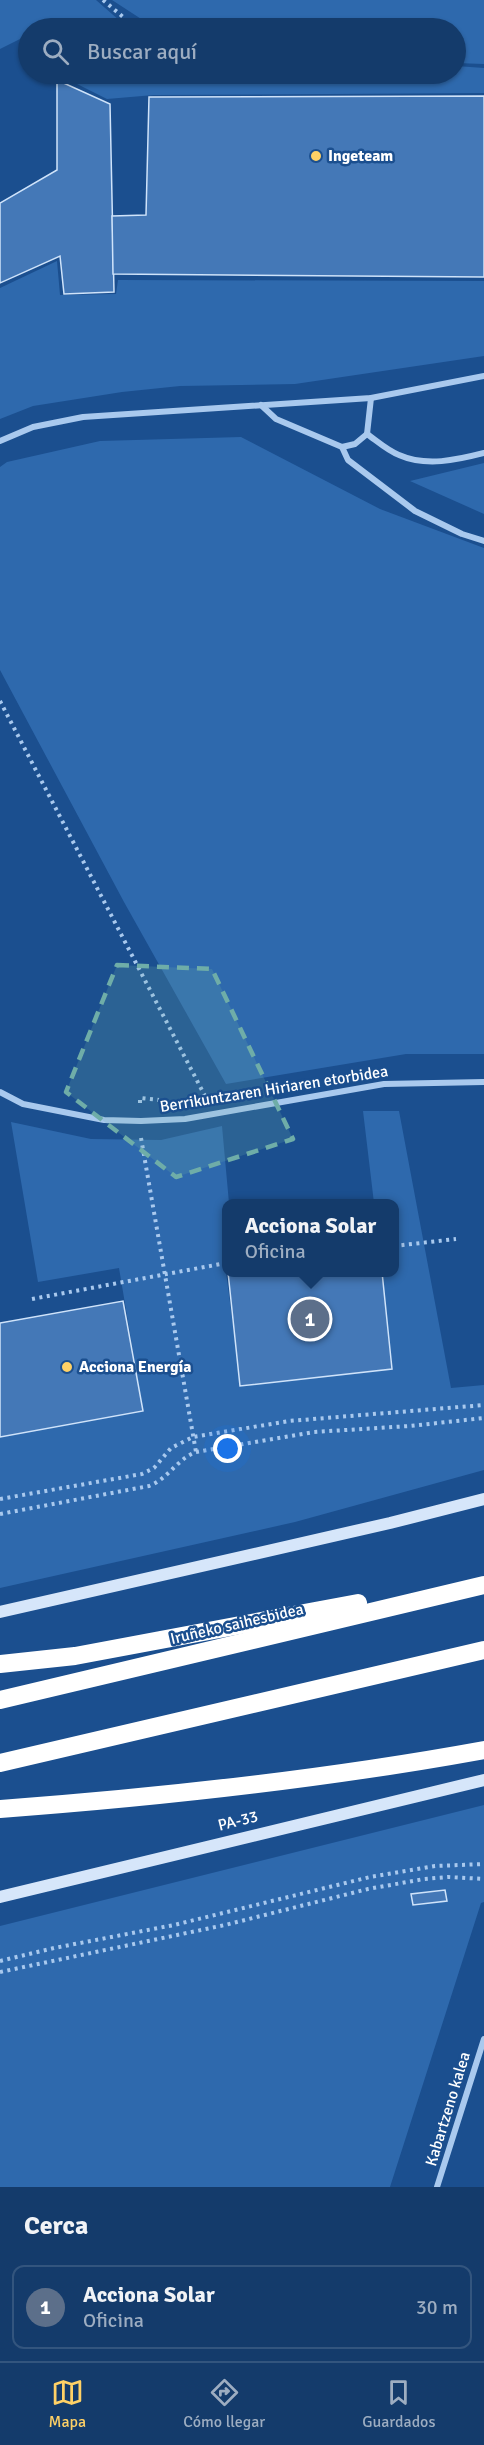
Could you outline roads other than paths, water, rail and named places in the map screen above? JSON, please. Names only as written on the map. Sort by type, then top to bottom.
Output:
[{"type":"highway","points":[[0,1664],[75,1656],[484,1580]]},
{"type":"highway","name":"Iruñeko saihesbidea","points":[[0,1700],[484,1585]]},
{"type":"highway","points":[[0,1763],[484,1650]]},
{"type":"highway","points":[[0,1809],[195,1791],[484,1750]]},
{"type":"street","points":[[0,441],[33,427],[83,417],[371,398],[484,376]]},
{"type":"street","points":[[261,405],[276,419],[342,447],[355,444],[367,434],[371,398]]},
{"type":"street","points":[[367,434],[399,455],[428,461],[457,459],[484,453]]},
{"type":"street","points":[[342,447],[348,460],[415,511],[462,534],[484,541]]},
{"type":"street","name":"Berrikuntzaren Hiriaren etorbidea","points":[[0,1092],[23,1104],[104,1120],[141,1121],[185,1119],[321,1093],[384,1084],[484,1082]]},
{"type":"street","points":[[0,1612],[378,1526],[484,1499]]},
{"type":"street","name":"PA-33","points":[[0,1897],[484,1780]]},
{"type":"street","name":"Kabartzeno kalea","points":[[438,2187],[484,2039]]},
{"type":"place","name":"Ingeteam","points":[[316,156]]},
{"type":"place","name":"Acciona Solar","points":[[310,1319]]},
{"type":"place","name":"Acciona Energía","points":[[67,1367]]}]
